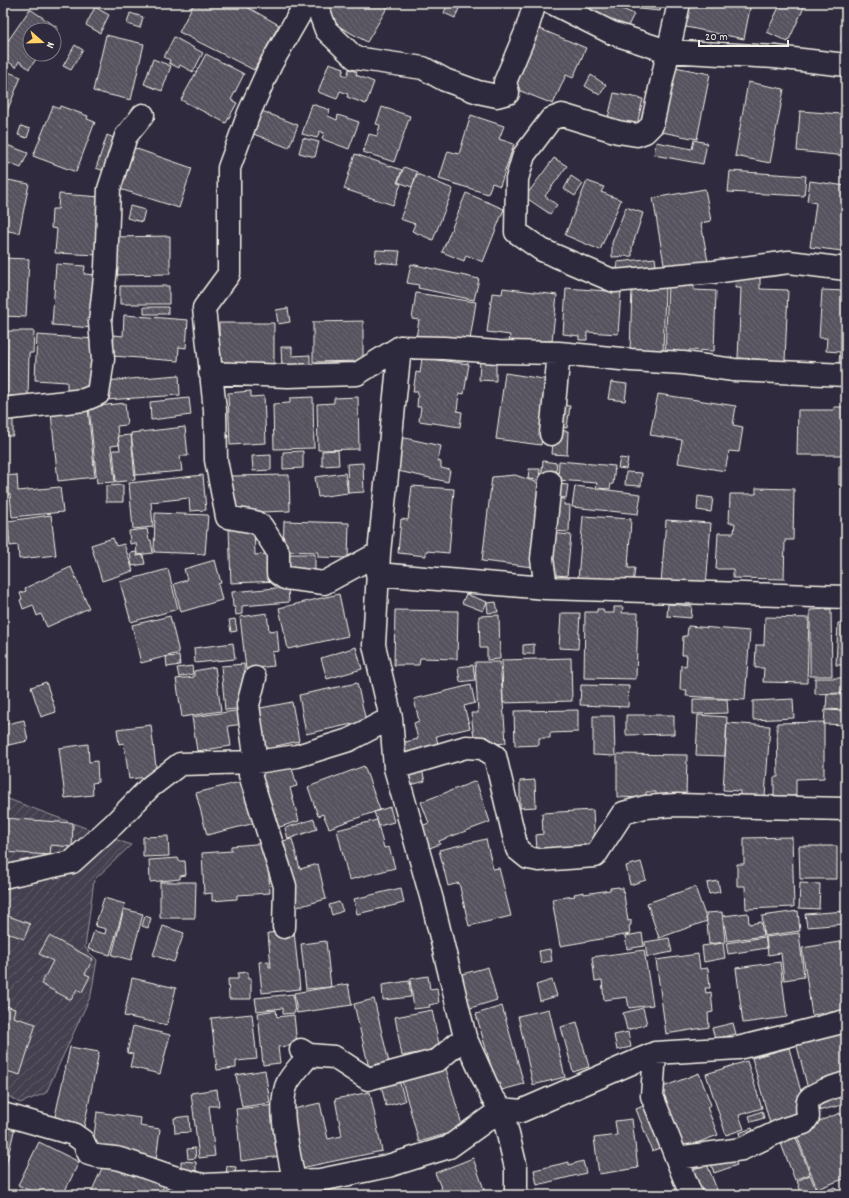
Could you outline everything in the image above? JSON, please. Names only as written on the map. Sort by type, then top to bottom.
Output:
[{"type":"street","points":[[306,3],[271,64],[249,113],[228,168],[229,274],[204,308],[215,410],[216,460],[227,517],[255,522],[262,527],[278,552],[278,573],[285,578],[324,583],[378,563],[546,588],[846,597]]},
{"type":"street","points":[[316,3],[326,30],[355,58],[423,68],[445,80],[478,92],[497,96],[508,94],[505,82],[526,32],[535,3]]},
{"type":"street","points":[[552,3],[612,33],[667,51],[775,58],[846,65]]},
{"type":"street","points":[[679,3],[667,51],[652,125],[645,132],[637,135],[618,132],[562,115],[551,119],[524,155],[517,179],[516,232],[542,250],[614,281],[714,272],[789,262],[846,269]]},
{"type":"street","points":[[3,409],[84,400],[98,394],[103,358],[100,322],[106,268],[109,189],[126,136],[143,115]]},
{"type":"street","points":[[210,373],[288,376],[357,374],[400,347],[444,348],[498,352],[558,353],[683,363],[734,370],[846,375]]},
{"type":"street","points":[[400,347],[378,563],[374,645],[391,718],[395,768],[432,900],[465,1037],[492,1097],[502,1109],[516,1168],[516,1195]]},
{"type":"street","points":[[552,434],[558,353]]},
{"type":"street","points":[[546,588],[542,559],[550,482]]},
{"type":"street","points":[[255,678],[248,706],[256,762],[250,775],[285,886],[284,927]]},
{"type":"street","points":[[3,877],[72,862],[114,824],[150,788],[180,764],[256,762],[297,756],[349,740],[391,718]]},
{"type":"street","points":[[395,768],[466,747],[482,748],[495,756],[517,849],[528,858],[539,860],[595,856],[623,813],[645,807],[676,805],[846,809]]},
{"type":"street","points":[[3,1114],[73,1134],[83,1141],[89,1154],[97,1157],[117,1158],[187,1182],[204,1185],[294,1181],[320,1188],[449,1147],[502,1109],[521,1111],[655,1053],[738,1048],[846,1021]]},
{"type":"street","points":[[294,1181],[284,1125],[283,1102],[287,1083],[305,1053],[334,1057],[368,1079],[438,1060],[465,1037]]},
{"type":"street","points":[[655,1053],[652,1096],[691,1195]]},
{"type":"street","points":[[677,1158],[742,1149],[784,1129],[804,1123],[808,1117],[808,1098],[814,1094],[846,1083]]},
{"type":"shaded area","points":[[3,797],[131,845],[94,880],[85,948],[97,960],[91,995],[46,1093],[20,1103],[3,1093]]},
{"type":"building","points":[[194,3],[240,3],[279,25],[254,70],[179,32]]},
{"type":"building","points":[[332,3],[390,3],[367,42],[324,18]]},
{"type":"building","points":[[448,3],[460,6],[455,18],[444,13]]},
{"type":"building","points":[[558,3],[623,3],[620,8],[634,14],[624,34]]},
{"type":"building","points":[[640,3],[661,3],[660,11],[639,9]]},
{"type":"building","points":[[686,3],[751,3],[744,39],[681,26]]},
{"type":"building","points":[[781,3],[806,3],[788,42],[767,32]]},
{"type":"building","points":[[846,6],[846,43],[841,42]]},
{"type":"building","points":[[95,7],[109,15],[100,33],[86,25]]},
{"type":"building","points":[[30,9],[49,22],[22,22],[22,62],[34,62],[29,69],[19,61],[16,67],[3,58],[3,48]]},
{"type":"building","points":[[130,13],[143,17],[140,28],[127,24]]},
{"type":"building","points":[[533,26],[586,48],[573,78],[566,75],[553,104],[508,86]]},
{"type":"building","points":[[106,35],[144,44],[131,100],[93,91]]},
{"type":"building","points":[[174,37],[203,53],[193,72],[180,65],[179,68],[169,63],[170,60],[164,57]]},
{"type":"building","points":[[75,45],[83,50],[71,70],[63,66]]},
{"type":"building","points":[[206,54],[244,74],[231,100],[237,103],[226,123],[181,100]]},
{"type":"building","points":[[153,59],[171,66],[162,91],[144,84]]},
{"type":"building","points":[[329,63],[344,68],[342,74],[347,76],[349,69],[357,72],[356,75],[374,82],[366,104],[347,97],[348,94],[340,91],[337,99],[318,92]]},
{"type":"building","points":[[670,66],[710,74],[697,139],[657,131]]},
{"type":"building","points":[[3,70],[21,77],[3,121]]},
{"type":"building","points":[[591,75],[606,85],[600,95],[585,86]]},
{"type":"building","points":[[748,82],[784,89],[770,163],[735,156]]},
{"type":"building","points":[[614,93],[643,99],[636,129],[607,122]]},
{"type":"building","points":[[312,104],[330,110],[328,116],[337,120],[338,115],[359,122],[349,149],[322,139],[324,133],[320,131],[317,138],[302,134]]},
{"type":"building","points":[[53,106],[59,109],[60,106],[88,116],[87,119],[95,122],[76,172],[33,156]]},
{"type":"building","points":[[382,107],[410,116],[394,162],[363,152],[369,134],[377,136],[380,125],[376,124]]},
{"type":"building","points":[[254,108],[298,125],[289,148],[246,131]]},
{"type":"building","points":[[841,108],[846,109],[846,156],[797,151],[800,111],[841,114]]},
{"type":"building","points":[[471,115],[504,126],[499,139],[514,144],[500,186],[492,183],[488,194],[439,179],[448,151],[459,154]]},
{"type":"building","points":[[21,126],[30,129],[27,138],[18,135]]},
{"type":"building","points":[[107,135],[121,141],[110,173],[96,168]]},
{"type":"building","points":[[303,138],[319,142],[315,157],[299,153]]},
{"type":"building","points":[[694,140],[707,143],[703,164],[654,155],[656,142],[692,149]]},
{"type":"building","points":[[7,145],[28,153],[21,168],[3,161]]},
{"type":"building","points":[[134,148],[192,168],[179,208],[120,189]]},
{"type":"building","points":[[355,154],[402,170],[397,183],[401,184],[393,205],[344,189]]},
{"type":"building","points":[[554,158],[567,166],[545,196],[557,205],[550,214],[525,197]]},
{"type":"building","points":[[404,167],[417,172],[412,187],[398,182]]},
{"type":"building","points":[[730,171],[806,176],[804,196],[728,192]]},
{"type":"building","points":[[417,174],[453,189],[433,240],[412,231],[415,224],[400,219]]},
{"type":"building","points":[[571,176],[583,184],[575,196],[564,189]]},
{"type":"building","points":[[3,179],[29,184],[19,233],[3,230]]},
{"type":"building","points":[[587,181],[604,187],[601,192],[621,200],[600,250],[565,235]]},
{"type":"building","points":[[810,181],[846,186],[846,220],[842,251],[810,247],[816,203],[807,201]]},
{"type":"building","points":[[705,189],[711,221],[701,223],[708,262],[665,270],[653,198]]},
{"type":"building","points":[[466,193],[504,209],[483,262],[466,255],[464,261],[442,252]]},
{"type":"building","points":[[59,194],[102,197],[98,255],[55,253],[57,229],[51,228],[52,209],[58,209]]},
{"type":"building","points":[[130,206],[145,210],[142,222],[127,218]]},
{"type":"building","points":[[626,207],[643,213],[632,247],[632,256],[612,257],[612,243]]},
{"type":"building","points":[[170,236],[170,274],[113,275],[112,237]]},
{"type":"building","points":[[376,250],[400,251],[398,264],[375,262]]},
{"type":"building","points":[[3,258],[29,259],[26,317],[3,316]]},
{"type":"building","points":[[655,258],[657,273],[618,277],[617,262]]},
{"type":"building","points":[[56,264],[85,266],[84,274],[97,275],[94,328],[52,325]]},
{"type":"building","points":[[411,264],[479,279],[474,300],[418,288],[419,285],[407,283]]},
{"type":"building","points":[[736,276],[760,277],[760,289],[788,290],[785,361],[738,358],[741,288],[735,288]]},
{"type":"building","points":[[668,283],[694,284],[694,290],[716,291],[714,351],[689,350],[688,357],[665,355]]},
{"type":"building","points":[[120,286],[169,286],[169,304],[120,304]]},
{"type":"building","points":[[632,287],[665,288],[663,353],[630,352]]},
{"type":"building","points":[[503,288],[557,295],[552,341],[542,341],[541,347],[509,343],[510,335],[487,332],[492,293],[502,294]]},
{"type":"building","points":[[566,288],[621,292],[618,334],[587,332],[587,340],[579,340],[579,336],[563,334]]},
{"type":"building","points":[[822,290],[846,291],[846,363],[839,363],[840,352],[826,351],[827,338],[819,338]]},
{"type":"building","points":[[416,293],[476,302],[469,346],[416,338],[419,320],[412,319]]},
{"type":"building","points":[[144,307],[168,307],[168,314],[144,314]]},
{"type":"building","points":[[288,308],[290,322],[278,324],[276,310]]},
{"type":"building","points":[[124,315],[188,320],[186,348],[179,347],[178,361],[113,356],[114,335],[123,336]]},
{"type":"building","points":[[363,321],[363,361],[313,362],[313,322]]},
{"type":"building","points":[[219,323],[274,323],[274,365],[219,365]]},
{"type":"building","points":[[8,331],[34,331],[33,353],[29,353],[28,396],[7,396]]},
{"type":"building","points":[[37,335],[95,339],[92,392],[67,390],[67,382],[35,380]]},
{"type":"building","points":[[281,347],[292,347],[292,356],[310,355],[310,368],[282,369]]},
{"type":"building","points":[[422,358],[469,364],[464,394],[459,393],[457,411],[462,412],[460,427],[419,421],[421,407],[417,407],[418,392],[413,392],[416,372],[420,373]]},
{"type":"building","points":[[480,360],[496,361],[496,381],[479,380]]},
{"type":"building","points":[[505,373],[550,380],[541,445],[496,439]]},
{"type":"building","points":[[179,375],[180,395],[106,400],[105,381]]},
{"type":"building","points":[[611,382],[627,384],[625,401],[608,399]]},
{"type":"building","points":[[251,391],[251,397],[264,396],[266,443],[230,445],[228,393]]},
{"type":"building","points":[[658,394],[736,406],[733,425],[743,427],[739,452],[729,451],[725,471],[678,463],[682,440],[650,435]]},
{"type":"building","points":[[313,397],[314,448],[274,449],[273,404],[290,403],[290,398]]},
{"type":"building","points":[[358,397],[359,449],[318,450],[317,404],[334,403],[334,398]]},
{"type":"building","points":[[189,398],[191,415],[151,420],[150,402]]},
{"type":"building","points":[[125,403],[127,425],[117,426],[119,445],[111,446],[115,482],[97,483],[89,407]]},
{"type":"building","points":[[556,405],[570,406],[567,428],[554,426]]},
{"type":"building","points":[[834,407],[846,407],[846,455],[797,455],[798,410],[834,410]]},
{"type":"building","points":[[88,409],[95,477],[58,481],[51,413]]},
{"type":"building","points":[[3,412],[13,412],[13,436],[3,436]]},
{"type":"building","points":[[185,427],[188,456],[180,456],[182,471],[136,475],[131,433]]},
{"type":"building","points":[[554,430],[568,431],[567,455],[552,454]]},
{"type":"building","points":[[131,435],[135,480],[116,482],[113,450],[120,450],[118,436]]},
{"type":"building","points":[[396,436],[441,446],[438,461],[441,462],[441,468],[450,470],[448,482],[389,469]]},
{"type":"building","points":[[338,450],[339,465],[322,466],[322,451]]},
{"type":"building","points":[[303,451],[303,468],[283,469],[283,452]]},
{"type":"building","points":[[271,455],[271,470],[253,471],[252,456]]},
{"type":"building","points":[[620,458],[628,459],[626,469],[618,468]]},
{"type":"building","points":[[543,461],[557,463],[555,477],[541,480]]},
{"type":"building","points":[[559,461],[615,466],[613,484],[611,484],[610,489],[596,488],[597,483],[558,480]]},
{"type":"building","points":[[363,463],[364,492],[348,493],[347,464]]},
{"type":"building","points":[[839,466],[846,466],[846,485],[839,485]]},
{"type":"building","points":[[529,469],[540,469],[539,480],[528,479]]},
{"type":"building","points":[[626,472],[642,473],[641,486],[625,485]]},
{"type":"building","points":[[345,473],[348,493],[318,497],[315,477]]},
{"type":"building","points":[[17,475],[18,491],[60,487],[63,512],[12,517],[10,494],[3,495],[3,476]]},
{"type":"building","points":[[203,475],[206,510],[190,511],[189,498],[151,502],[153,527],[133,529],[129,483]]},
{"type":"building","points":[[289,475],[290,511],[231,513],[230,476]]},
{"type":"building","points":[[515,475],[539,483],[533,567],[482,561],[492,477]]},
{"type":"building","points":[[557,484],[568,485],[566,498],[555,497]]},
{"type":"building","points":[[123,485],[123,502],[106,502],[106,486]]},
{"type":"building","points":[[412,486],[454,489],[449,553],[426,551],[426,556],[398,553],[401,519],[408,520]]},
{"type":"building","points":[[575,486],[641,494],[638,514],[572,507]]},
{"type":"building","points":[[756,488],[794,489],[793,540],[785,540],[784,579],[733,578],[733,569],[716,569],[718,533],[734,533],[735,523],[729,523],[730,494],[756,494]]},
{"type":"building","points":[[698,496],[713,498],[711,512],[697,510]]},
{"type":"building","points":[[554,498],[565,499],[564,505],[570,505],[569,532],[552,531]]},
{"type":"building","points":[[155,513],[208,515],[205,554],[154,552]]},
{"type":"building","points":[[51,515],[56,555],[19,559],[18,545],[10,546],[8,521]]},
{"type":"building","points":[[583,516],[631,519],[628,568],[635,568],[633,584],[578,580]]},
{"type":"building","points":[[666,520],[711,523],[706,587],[661,584]]},
{"type":"building","points":[[284,521],[349,523],[348,558],[318,557],[318,552],[283,551]]},
{"type":"building","points":[[254,526],[255,555],[277,553],[280,581],[231,583],[229,528]]},
{"type":"building","points":[[147,529],[149,540],[151,540],[153,553],[137,555],[136,543],[130,544],[129,531]]},
{"type":"building","points":[[550,533],[571,535],[567,576],[546,574]]},
{"type":"building","points":[[113,538],[116,546],[124,544],[133,571],[102,581],[91,545]]},
{"type":"building","points":[[136,552],[137,556],[143,555],[145,564],[132,566],[130,553]]},
{"type":"building","points":[[279,554],[315,554],[315,573],[279,573]]},
{"type":"building","points":[[215,560],[221,583],[218,584],[222,600],[181,612],[174,584],[187,580],[184,569]]},
{"type":"building","points":[[71,567],[89,608],[47,627],[41,614],[37,616],[33,605],[23,609],[20,600],[22,599],[20,593],[26,591],[25,588]]},
{"type":"building","points":[[168,569],[178,609],[131,622],[120,582]]},
{"type":"building","points":[[288,587],[289,602],[242,606],[242,614],[236,615],[235,607],[233,607],[232,592]]},
{"type":"building","points":[[339,594],[348,636],[288,649],[279,608]]},
{"type":"building","points":[[466,594],[487,602],[483,611],[462,603]]},
{"type":"building","points":[[496,602],[498,612],[488,613],[487,603]]},
{"type":"building","points":[[668,604],[692,606],[691,618],[667,616]]},
{"type":"building","points":[[614,607],[623,607],[622,613],[638,613],[636,679],[584,678],[585,612],[597,612],[597,609],[603,609],[604,613],[614,613]]},
{"type":"building","points":[[831,609],[832,676],[810,676],[810,610]]},
{"type":"building","points":[[395,610],[458,611],[457,659],[420,658],[419,665],[394,665]]},
{"type":"building","points":[[267,613],[269,631],[277,630],[279,651],[272,652],[274,666],[246,669],[240,617]]},
{"type":"building","points":[[561,613],[580,613],[578,649],[559,648]]},
{"type":"building","points":[[499,615],[500,659],[487,660],[487,648],[480,648],[479,616]]},
{"type":"building","points":[[170,616],[179,653],[141,663],[132,625]]},
{"type":"building","points":[[765,617],[809,618],[807,683],[763,682],[764,668],[755,668],[756,645],[764,645]]},
{"type":"building","points":[[235,619],[237,631],[231,632],[229,620]]},
{"type":"building","points":[[838,623],[846,623],[846,665],[836,665]]},
{"type":"building","points":[[688,626],[750,631],[745,700],[686,696],[687,690],[680,690],[681,665],[686,666],[687,655],[682,655],[683,636],[687,636]]},
{"type":"building","points":[[233,643],[235,659],[195,663],[194,648]]},
{"type":"building","points":[[534,644],[534,654],[523,654],[523,645]]},
{"type":"building","points":[[356,647],[362,669],[327,679],[321,658]]},
{"type":"building","points":[[179,656],[180,665],[167,667],[166,657]]},
{"type":"building","points":[[571,658],[572,701],[503,703],[502,660]]},
{"type":"building","points":[[475,662],[500,662],[506,743],[475,746],[471,713],[478,713]]},
{"type":"building","points":[[244,664],[247,708],[225,710],[221,666]]},
{"type":"building","points":[[473,665],[475,680],[460,682],[458,667]]},
{"type":"building","points":[[192,666],[193,674],[179,677],[177,668]]},
{"type":"building","points":[[215,667],[221,711],[182,717],[176,679],[194,677],[194,671]]},
{"type":"building","points":[[815,678],[843,678],[842,693],[815,694]]},
{"type":"building","points":[[46,682],[56,712],[41,717],[31,687]]},
{"type":"building","points":[[357,683],[366,721],[306,734],[299,695]]},
{"type":"building","points":[[471,685],[475,703],[464,706],[470,728],[436,736],[440,751],[401,761],[397,744],[418,739],[414,723],[419,721],[414,699]]},
{"type":"building","points":[[581,685],[629,686],[628,707],[580,705]]},
{"type":"building","points":[[843,689],[846,689],[846,710],[826,709],[827,694],[843,694]]},
{"type":"building","points":[[693,699],[727,699],[728,713],[693,714]]},
{"type":"building","points":[[793,699],[794,718],[753,720],[753,701]]},
{"type":"building","points":[[292,702],[299,741],[276,746],[278,753],[259,756],[250,710]]},
{"type":"building","points":[[242,710],[244,724],[228,726],[231,746],[197,751],[192,717]]},
{"type":"building","points":[[578,710],[578,732],[550,733],[550,738],[539,738],[539,745],[515,746],[514,711]]},
{"type":"building","points":[[825,710],[846,711],[846,725],[824,724]]},
{"type":"building","points":[[626,715],[674,715],[674,734],[626,735]]},
{"type":"building","points":[[698,715],[727,717],[725,756],[696,755]]},
{"type":"building","points":[[593,716],[614,716],[615,756],[593,755]]},
{"type":"building","points":[[24,720],[28,741],[3,746],[3,725]]},
{"type":"building","points":[[824,722],[824,778],[796,779],[796,796],[774,796],[774,777],[778,777],[777,723]]},
{"type":"building","points":[[727,723],[770,726],[765,797],[740,796],[740,791],[723,790]]},
{"type":"building","points":[[151,725],[157,776],[129,779],[124,743],[119,744],[117,729]]},
{"type":"building","points":[[88,744],[89,762],[97,761],[98,782],[92,783],[93,795],[65,798],[59,748]]},
{"type":"building","points":[[617,754],[687,755],[686,798],[656,798],[656,792],[646,792],[646,798],[617,797]]},
{"type":"building","points":[[290,761],[297,786],[290,788],[299,821],[273,829],[257,770]]},
{"type":"building","points":[[364,766],[380,810],[329,828],[323,814],[318,816],[308,787]]},
{"type":"building","points":[[422,770],[425,781],[411,785],[408,774]]},
{"type":"building","points":[[248,780],[259,822],[207,835],[196,793]]},
{"type":"building","points":[[535,780],[536,807],[520,808],[520,781]]},
{"type":"building","points":[[476,781],[490,822],[439,841],[440,844],[422,851],[419,827],[429,823],[421,802]]},
{"type":"building","points":[[390,807],[394,822],[379,826],[374,812]]},
{"type":"building","points":[[593,810],[595,848],[537,851],[536,835],[543,834],[542,813]]},
{"type":"building","points":[[3,818],[73,823],[72,847],[51,845],[50,855],[3,852]]},
{"type":"building","points":[[314,819],[317,829],[288,839],[285,828]]},
{"type":"building","points":[[377,820],[384,848],[389,847],[395,868],[349,880],[337,830]]},
{"type":"building","points":[[168,836],[169,856],[143,857],[143,837]]},
{"type":"building","points":[[792,837],[794,907],[746,909],[745,886],[737,886],[737,864],[744,864],[744,838]]},
{"type":"building","points":[[292,839],[300,869],[318,864],[326,899],[294,908],[278,842]]},
{"type":"building","points":[[486,839],[493,869],[499,868],[511,916],[469,926],[459,883],[448,886],[439,850]]},
{"type":"building","points":[[267,843],[270,893],[237,895],[237,899],[212,901],[212,893],[204,894],[202,853],[231,851],[231,846]]},
{"type":"building","points":[[799,846],[837,846],[837,879],[800,879]]},
{"type":"building","points":[[178,858],[179,861],[185,861],[186,875],[180,876],[180,879],[150,882],[149,860]]},
{"type":"building","points":[[641,862],[646,880],[630,885],[626,866]]},
{"type":"building","points":[[718,881],[720,892],[709,894],[707,883]]},
{"type":"building","points":[[160,882],[196,882],[195,918],[160,918]]},
{"type":"building","points":[[800,883],[820,884],[819,909],[799,908]]},
{"type":"building","points":[[695,887],[707,921],[659,938],[647,903]]},
{"type":"building","points":[[401,888],[404,903],[357,914],[354,899]]},
{"type":"building","points":[[610,888],[623,888],[628,921],[631,920],[631,925],[629,926],[630,934],[560,946],[552,899],[575,896],[574,894],[584,892],[584,894],[610,890]]},
{"type":"building","points":[[104,898],[125,904],[110,955],[88,949],[94,931],[105,934],[106,929],[95,926]]},
{"type":"building","points":[[339,902],[343,911],[332,915],[329,905]]},
{"type":"building","points":[[124,909],[143,914],[131,960],[112,955]]},
{"type":"building","points":[[798,911],[800,931],[764,936],[762,916]]},
{"type":"building","points":[[846,911],[846,924],[807,927],[805,914]]},
{"type":"building","points":[[722,912],[725,942],[709,944],[706,913]]},
{"type":"building","points":[[748,913],[749,924],[761,922],[763,936],[727,941],[723,916]]},
{"type":"building","points":[[3,914],[30,924],[24,939],[3,931]]},
{"type":"building","points":[[145,916],[151,918],[148,928],[142,926]]},
{"type":"building","points":[[163,926],[184,933],[174,962],[153,955]]},
{"type":"building","points":[[294,931],[300,989],[262,993],[259,962],[269,961],[269,967],[271,967],[268,933]]},
{"type":"building","points":[[642,933],[644,946],[627,949],[625,936]]},
{"type":"building","points":[[799,933],[804,977],[784,980],[781,953],[768,955],[766,937]]},
{"type":"building","points":[[49,936],[93,959],[85,974],[90,976],[82,992],[77,989],[71,1000],[41,984],[53,961],[39,954]]},
{"type":"building","points":[[765,937],[767,948],[728,954],[726,943]]},
{"type":"building","points":[[669,938],[672,952],[647,957],[645,942]]},
{"type":"building","points":[[326,941],[331,987],[306,989],[301,944]]},
{"type":"building","points":[[845,941],[846,1010],[812,1015],[802,948]]},
{"type":"building","points":[[723,943],[725,958],[704,962],[702,946]]},
{"type":"building","points":[[550,949],[552,961],[541,963],[539,951]]},
{"type":"building","points":[[644,950],[653,1005],[629,1008],[627,997],[604,1000],[602,980],[595,981],[592,957]]},
{"type":"building","points":[[698,954],[700,969],[708,968],[710,988],[705,988],[706,993],[711,992],[713,1012],[708,1013],[709,1027],[666,1034],[656,960]]},
{"type":"building","points":[[780,962],[787,1017],[743,1023],[736,968]]},
{"type":"building","points":[[488,967],[497,1000],[464,1010],[455,976]]},
{"type":"building","points":[[248,972],[248,979],[251,979],[251,999],[229,999],[228,979],[238,979],[238,973]]},
{"type":"building","points":[[428,976],[430,989],[437,988],[439,1003],[429,1005],[430,1007],[414,1009],[410,979]]},
{"type":"building","points":[[132,978],[176,988],[167,1025],[124,1016]]},
{"type":"building","points":[[552,980],[557,996],[540,1001],[536,985]]},
{"type":"building","points":[[409,981],[411,997],[383,1000],[382,985]]},
{"type":"building","points":[[348,984],[352,1005],[297,1013],[294,993]]},
{"type":"building","points":[[293,994],[295,1013],[283,1014],[283,1008],[257,1011],[255,998]]},
{"type":"building","points":[[374,999],[390,1067],[370,1072],[354,1004]]},
{"type":"building","points":[[3,1005],[15,1009],[13,1017],[36,1024],[20,1075],[3,1070]]},
{"type":"building","points":[[502,1006],[524,1084],[498,1091],[476,1014]]},
{"type":"building","points":[[643,1008],[647,1024],[627,1030],[623,1013]]},
{"type":"building","points":[[549,1009],[565,1077],[533,1085],[518,1016]]},
{"type":"building","points":[[276,1010],[277,1017],[294,1015],[297,1045],[278,1047],[280,1063],[263,1065],[258,1013]]},
{"type":"building","points":[[432,1010],[440,1049],[402,1056],[395,1017]]},
{"type":"building","points":[[252,1014],[257,1059],[236,1061],[236,1068],[217,1070],[211,1018]]},
{"type":"building","points":[[577,1022],[589,1067],[573,1072],[561,1027]]},
{"type":"building","points":[[733,1023],[736,1034],[715,1039],[712,1028]]},
{"type":"building","points":[[133,1026],[170,1035],[160,1074],[130,1067],[133,1054],[127,1053]]},
{"type":"building","points":[[846,1030],[846,1080],[808,1089],[796,1042]]},
{"type":"building","points":[[628,1032],[631,1047],[617,1050],[614,1035]]},
{"type":"building","points":[[70,1047],[99,1052],[84,1127],[54,1121]]},
{"type":"building","points":[[789,1048],[808,1117],[771,1127],[752,1058]]},
{"type":"building","points":[[747,1061],[762,1108],[739,1115],[744,1129],[726,1135],[706,1074]]},
{"type":"building","points":[[428,1069],[429,1074],[446,1069],[463,1129],[419,1142],[401,1077]]},
{"type":"building","points":[[265,1070],[270,1103],[242,1107],[236,1075]]},
{"type":"building","points":[[699,1073],[711,1105],[707,1107],[718,1135],[681,1149],[658,1089]]},
{"type":"building","points":[[399,1080],[405,1101],[386,1106],[381,1085]]},
{"type":"building","points":[[846,1088],[846,1104],[810,1113],[808,1105]]},
{"type":"building","points":[[217,1089],[219,1106],[209,1106],[215,1156],[199,1158],[191,1093]]},
{"type":"building","points":[[370,1092],[382,1151],[301,1168],[289,1110],[320,1103],[328,1139],[342,1136],[335,1099]]},
{"type":"building","points":[[651,1103],[667,1145],[652,1151],[636,1109]]},
{"type":"building","points":[[276,1105],[282,1156],[241,1161],[236,1109]]},
{"type":"building","points":[[762,1111],[764,1118],[751,1122],[749,1116]]},
{"type":"building","points":[[97,1112],[141,1118],[140,1126],[160,1129],[156,1160],[92,1151]]},
{"type":"building","points":[[840,1113],[846,1127],[846,1178],[817,1189],[795,1131]]},
{"type":"building","points":[[189,1116],[190,1132],[175,1133],[174,1118]]},
{"type":"building","points":[[632,1119],[638,1168],[599,1174],[594,1138],[617,1135],[615,1121]]},
{"type":"building","points":[[3,1124],[15,1127],[5,1169],[3,1169]]},
{"type":"building","points":[[752,1128],[755,1136],[742,1141],[739,1133]]},
{"type":"building","points":[[793,1130],[810,1174],[795,1180],[778,1136]]},
{"type":"building","points":[[39,1142],[79,1162],[63,1195],[39,1195],[18,1185]]},
{"type":"building","points":[[195,1148],[196,1158],[188,1159],[187,1149]]},
{"type":"building","points":[[733,1155],[737,1165],[714,1173],[711,1164]]},
{"type":"building","points":[[473,1158],[486,1195],[444,1195],[435,1173]]},
{"type":"building","points":[[106,1159],[167,1179],[160,1195],[90,1195]]},
{"type":"building","points":[[181,1161],[196,1162],[196,1177],[181,1176]]},
{"type":"building","points":[[583,1161],[586,1173],[537,1185],[534,1170],[569,1162],[569,1165]]},
{"type":"building","points":[[707,1164],[719,1195],[694,1195],[686,1172]]},
{"type":"building","points":[[227,1166],[236,1167],[235,1174],[226,1174]]},
{"type":"building","points":[[810,1175],[818,1194],[835,1187],[838,1195],[802,1195],[797,1181]]},
{"type":"building","points":[[167,1185],[184,1190],[183,1195],[163,1195]]}]
